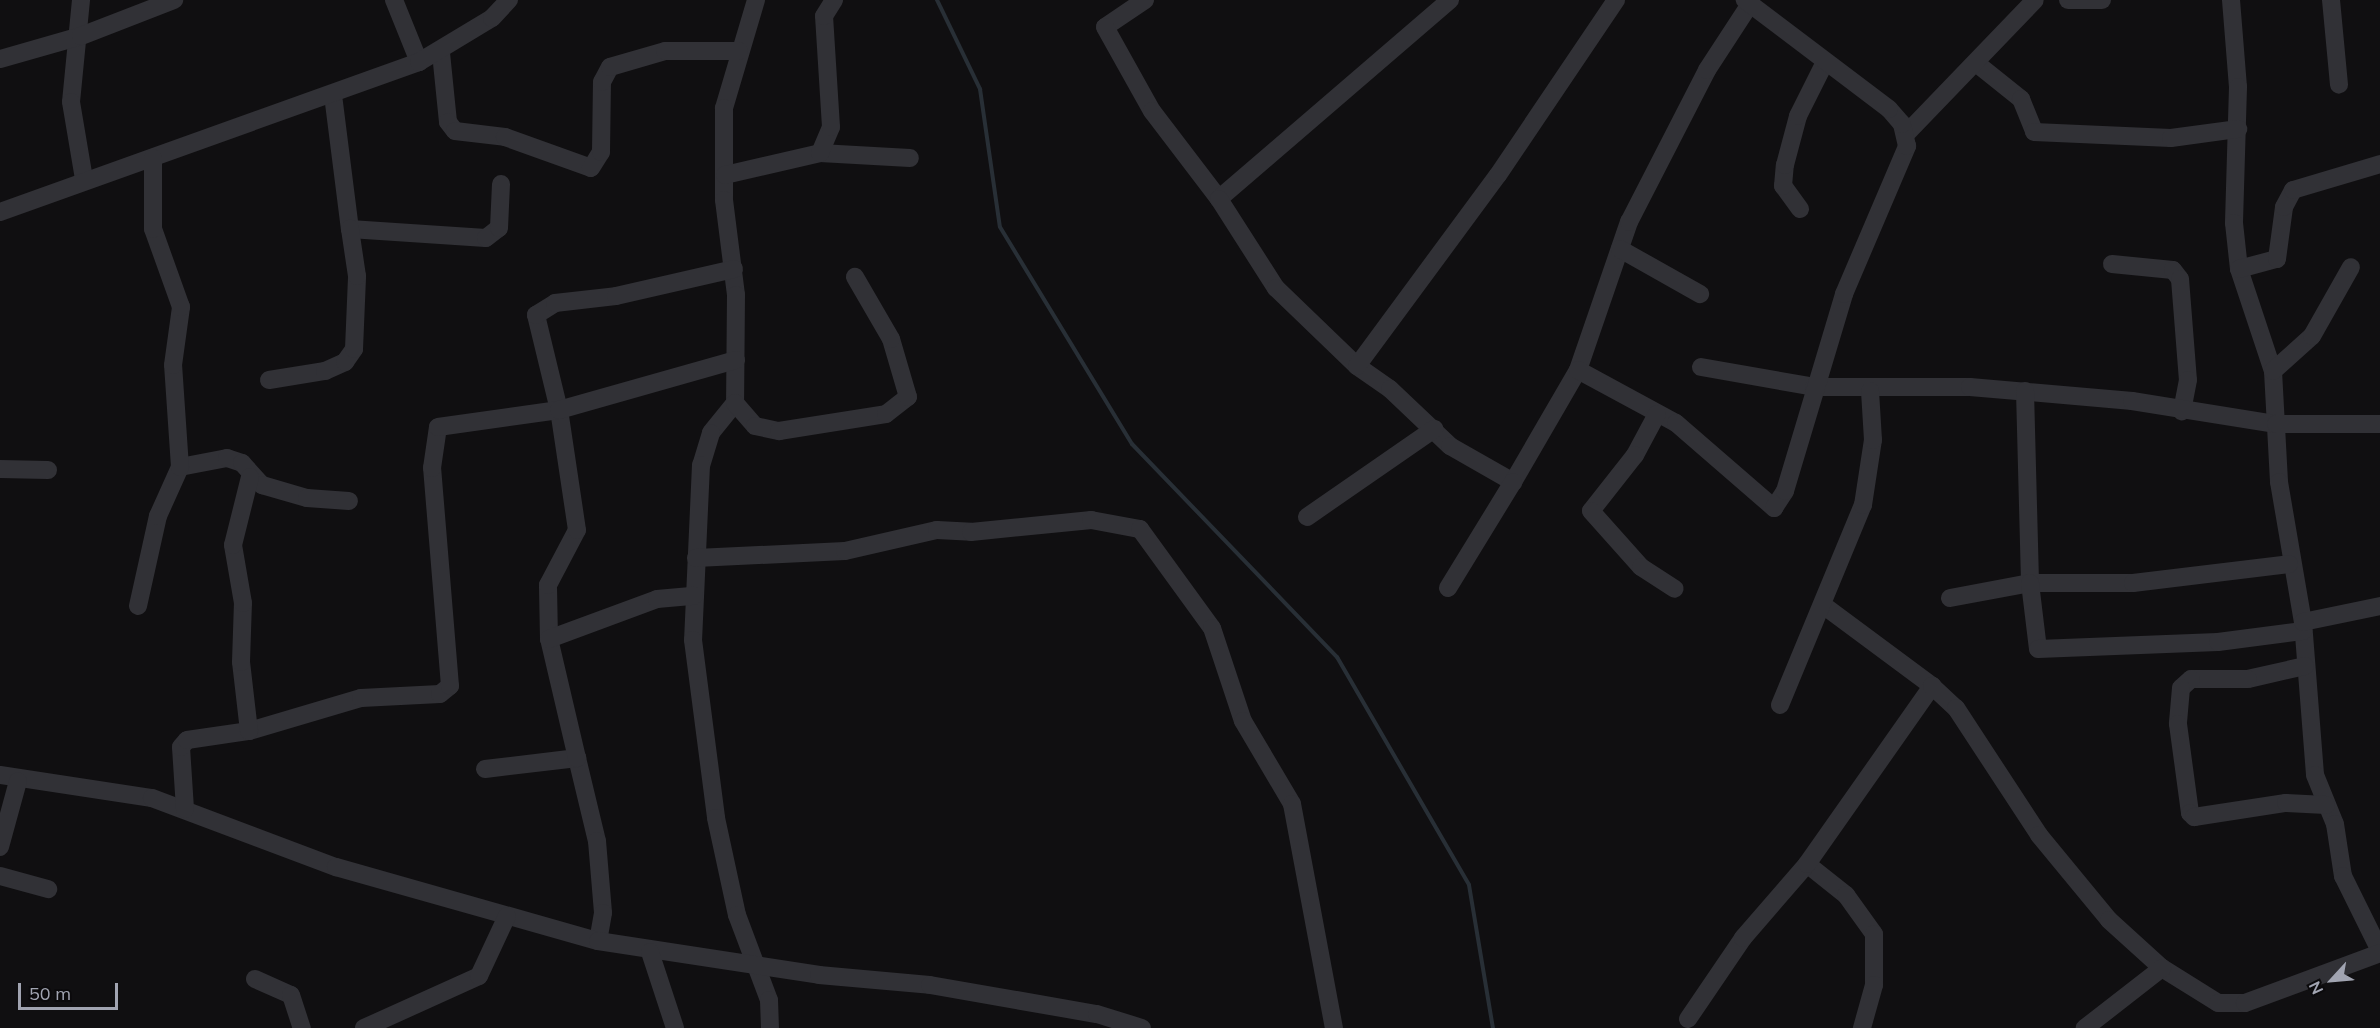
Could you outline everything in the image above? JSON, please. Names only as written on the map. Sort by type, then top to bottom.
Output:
[{"type":"street","points":[[81,0],[81,36],[70,102],[84,179]]},
{"type":"street","points":[[0,59],[81,36],[174,0]]},
{"type":"street","points":[[394,0],[419,62]]},
{"type":"street","points":[[0,212],[84,179],[153,158],[273,111],[333,95],[441,53],[509,0]]},
{"type":"street","points":[[756,0],[739,51],[724,108],[725,176],[734,269],[735,403],[707,440],[695,510],[694,597],[697,684],[716,818],[737,915],[769,1000],[770,1028]]},
{"type":"street","points":[[820,153],[831,127],[824,16],[834,0]]},
{"type":"street","points":[[1145,0],[1105,27],[1152,111],[1219,199],[1276,288],[1357,366],[1434,429],[1450,446],[1513,482]]},
{"type":"street","points":[[1219,199],[1450,0]]},
{"type":"street","points":[[1357,366],[1498,175],[1616,0]]},
{"type":"street","points":[[1578,370],[1657,414],[1707,446],[1741,485],[1774,508],[1792,478],[1814,387],[1861,252],[1897,173],[1905,135],[2036,0]]},
{"type":"street","points":[[2068,0],[2102,0]]},
{"type":"street","points":[[1823,605],[1932,686],[1956,708],[2039,835],[2109,921],[2162,969],[2218,1003],[2245,1003],[2380,952],[2343,876],[2326,805],[2316,775],[2303,626],[2289,564],[2272,371],[2239,269],[2233,181],[2238,129],[2231,0]]},
{"type":"street","points":[[2331,0],[2339,85]]},
{"type":"street","points":[[1448,588],[1578,370],[1620,249],[1707,70],[1748,2],[1889,109],[1905,135]]},
{"type":"street","points":[[441,53],[448,122],[455,131],[505,137],[591,168],[601,152],[602,82],[609,67],[665,51],[739,51]]},
{"type":"street","points":[[1800,209],[1783,186],[1785,165],[1798,116],[1825,62]]},
{"type":"street","points":[[1976,63],[2021,99],[2034,132],[2171,138],[2238,129]]},
{"type":"street","points":[[269,380],[325,371],[345,362],[354,349],[357,276],[333,95]]},
{"type":"street","points":[[725,176],[820,153],[910,158]]},
{"type":"street","points":[[138,606],[158,516],[180,467],[173,364],[180,307],[153,230],[153,158]]},
{"type":"street","points":[[2239,269],[2277,259],[2284,207],[2293,190],[2380,164]]},
{"type":"street","points":[[350,229],[486,238],[500,228],[501,184]]},
{"type":"street","points":[[1620,249],[1700,294]]},
{"type":"street","points":[[2112,264],[2173,270],[2180,279],[2188,380],[2182,411]]},
{"type":"street","points":[[2272,371],[2312,336],[2350,267]]},
{"type":"street","points":[[598,941],[603,913],[597,841],[549,639],[548,585],[577,530],[559,410],[534,322],[542,309],[734,269]]},
{"type":"street","points":[[735,403],[755,426],[779,431],[886,414],[908,397],[891,339],[855,277]]},
{"type":"street","points":[[185,809],[180,768],[181,747],[187,740],[222,739],[361,698],[440,694],[450,686],[432,468],[438,428],[559,410],[736,360]]},
{"type":"street","points":[[1701,367],[1814,387],[1870,391],[1919,384],[2025,391],[2276,424],[2380,424]]},
{"type":"street","points":[[1780,705],[1863,505],[1873,440],[1870,391]]},
{"type":"street","points":[[2025,391],[2030,583],[2038,649],[2218,642],[2303,626],[2380,606]]},
{"type":"street","points":[[1657,414],[1635,455],[1591,511],[1641,567],[1675,589]]},
{"type":"street","points":[[1307,517],[1434,429]]},
{"type":"street","points":[[180,467],[227,458],[242,463],[250,477],[307,498],[349,501]]},
{"type":"street","points":[[0,469],[48,470]]},
{"type":"street","points":[[249,731],[241,662],[243,603],[233,545],[250,477]]},
{"type":"street","points":[[696,558],[845,551],[937,530],[982,532],[1091,520],[1140,529],[1212,628],[1243,721],[1292,804],[1334,1028]]},
{"type":"street","points":[[1950,598],[2030,583],[2133,582],[2289,564]]},
{"type":"street","points":[[549,639],[657,599],[694,597]]},
{"type":"street","points":[[2305,666],[2266,676],[2191,679],[2181,688],[2178,724],[2190,813],[2194,817],[2286,803],[2326,805]]},
{"type":"street","points":[[1688,1019],[1743,938],[1807,864],[1932,686]]},
{"type":"street","points":[[484,769],[577,758]]},
{"type":"street","points":[[0,775],[18,781],[152,798],[336,867],[598,941],[650,952],[930,985],[1097,1014],[1142,1028]]},
{"type":"street","points":[[0,847],[18,781]]},
{"type":"street","points":[[1807,864],[1846,895],[1874,934],[1874,985],[1862,1028]]},
{"type":"street","points":[[0,876],[48,889]]},
{"type":"street","points":[[363,1028],[479,976],[507,916]]},
{"type":"street","points":[[650,952],[675,1028]]},
{"type":"street","points":[[2085,1028],[2162,969]]},
{"type":"street","points":[[255,979],[291,995],[302,1028]]},
{"type":"waterway","points":[[937,0],[980,89],[1000,227],[1132,444],[1337,657],[1469,885],[1493,1028]]}]
